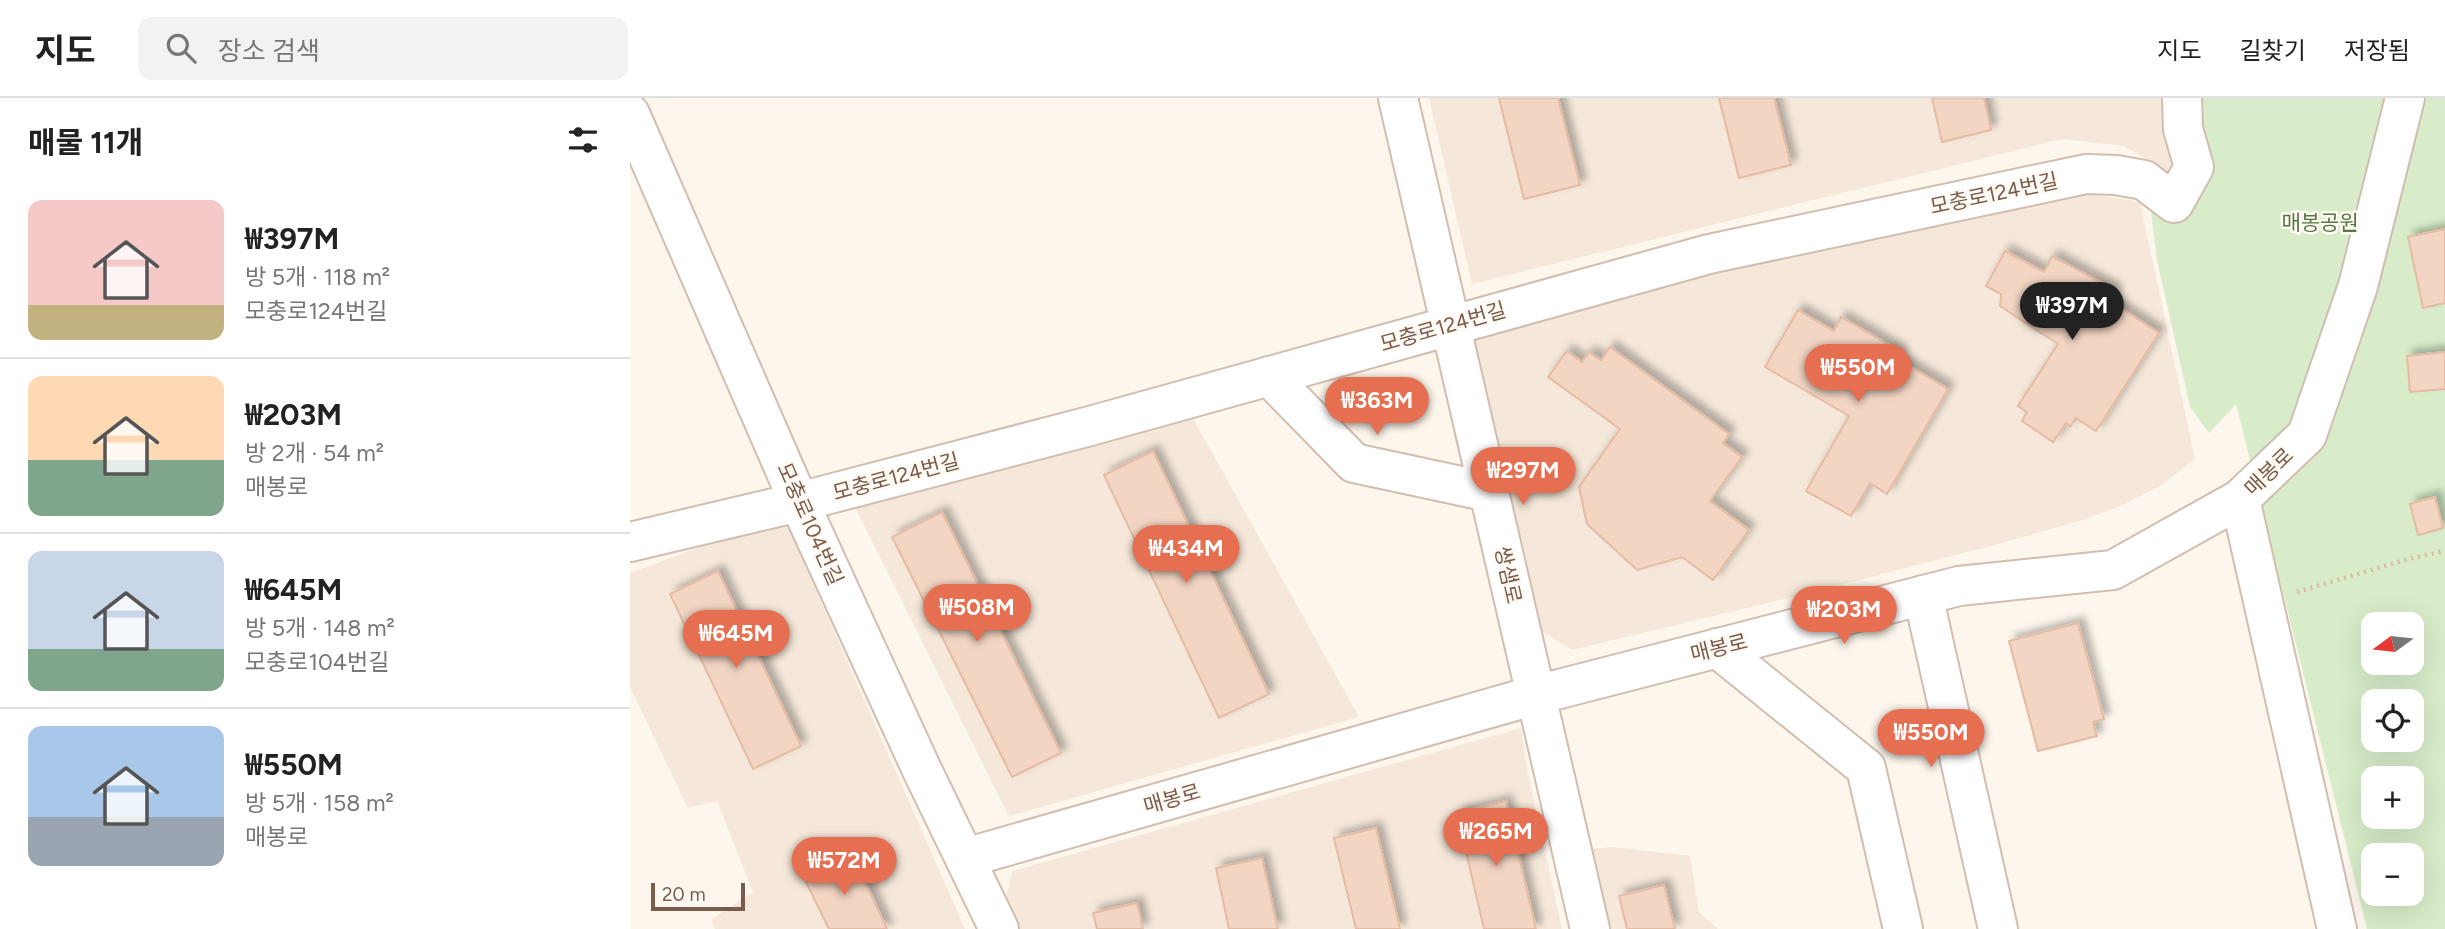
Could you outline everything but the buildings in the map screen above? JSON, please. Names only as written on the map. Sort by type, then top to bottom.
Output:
[{"type":"street","name":"쌍샘로","points":[[1398,98],[1590,929]]},
{"type":"street","name":"모충로124번길","points":[[630,542],[799,502],[1090,426],[1709,254],[2086,174],[2144,180],[2174,203],[2194,167],[2183,129],[2182,98]]},
{"type":"street","name":"매봉로","points":[[965,858],[1535,695],[1923,595],[1959,586],[2113,570],[2239,499],[2306,435],[2358,286],[2405,98]]},
{"type":"street","name":"모충로104번길","points":[[630,114],[799,502],[927,781],[999,929]]},
{"type":"street","points":[[1269,376],[1354,463],[1489,492]]},
{"type":"street","points":[[2239,499],[2337,929]]},
{"type":"street","points":[[1923,595],[1998,929]]},
{"type":"street","points":[[1717,648],[1866,768],[1903,929]]},
{"type":"path","points":[[2263,602],[2408,559],[2445,551]]},
{"type":"shaded area","points":[[1429,98],[2176,98],[2180,179],[2124,146],[2062,139],[1472,284]]},
{"type":"shaded area","points":[[2072,191],[2140,202],[2195,459],[2160,486],[2123,505],[2083,520],[2002,543],[1572,650],[1541,631],[1464,331]]},
{"type":"shaded area","points":[[1190,413],[1359,717],[1009,816],[855,507]]},
{"type":"shaded area","points":[[768,522],[789,529],[965,929],[715,929],[711,920],[753,892],[717,801],[688,808],[630,687],[630,573]]},
{"type":"shaded area","points":[[1521,728],[1528,774],[1562,929],[1009,929],[1003,913],[1012,871]]},
{"type":"shaded area","points":[[1613,847],[1690,856],[1699,912],[1718,929],[1606,929],[1588,849]]},
{"type":"green space","name":"매봉공원","points":[[2172,98],[2445,98],[2445,929],[2367,929],[2361,906],[2424,906],[2424,843],[2361,843],[2361,905],[2236,404],[2209,433],[2190,407],[2157,260],[2151,212],[2182,215]]}]
